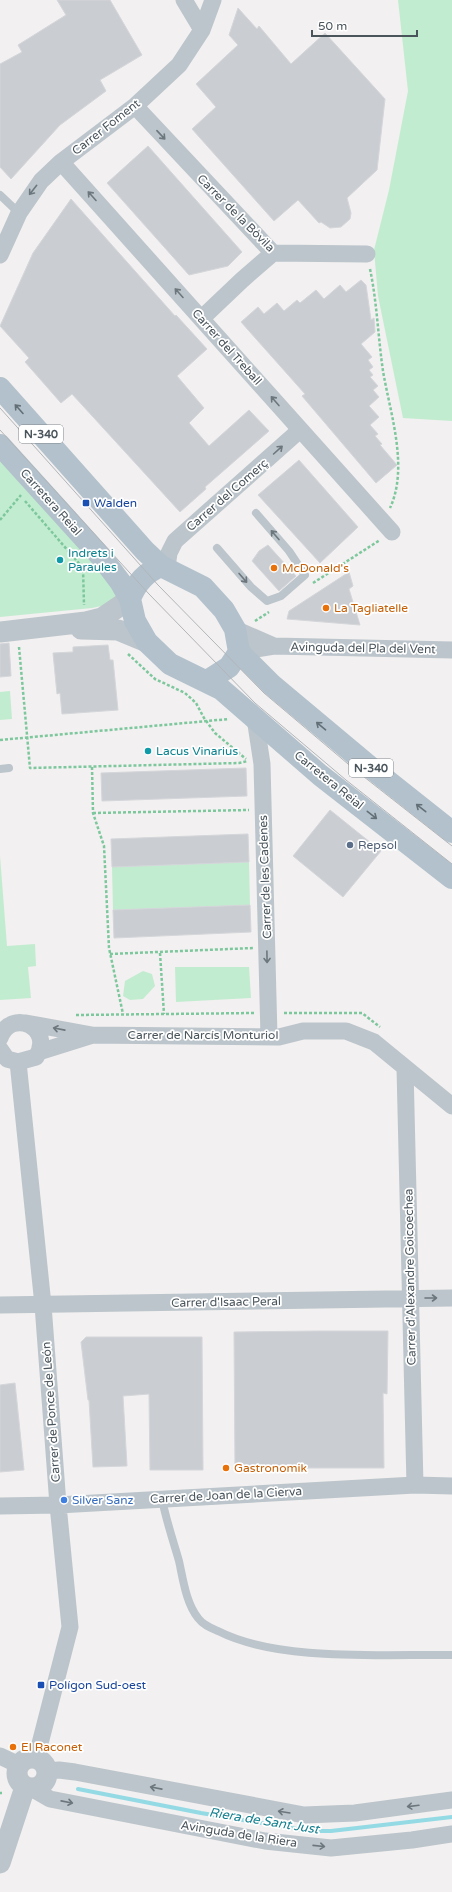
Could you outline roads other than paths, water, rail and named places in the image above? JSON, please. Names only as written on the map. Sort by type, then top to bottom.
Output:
[{"type":"main road","name":"N-340","points":[[0,388],[145,551],[164,566],[203,587],[242,627],[239,652],[262,675],[370,767],[452,832]]},
{"type":"main road","name":"Carretera Reial","points":[[0,445],[103,559],[130,599],[135,621],[148,642],[170,664],[221,689],[252,714],[320,775],[452,878]]},
{"type":"main road","points":[[130,599],[142,578],[153,569],[164,566]]},
{"type":"main road","points":[[207,681],[229,667],[239,652]]},
{"type":"street","points":[[184,0],[202,30]]},
{"type":"street","name":"Carrer Foment","points":[[0,255],[18,213],[40,181],[61,162],[135,106],[179,66],[202,30],[213,0]]},
{"type":"street","name":"Carrer de la Bòvila","points":[[135,106],[273,253],[366,254]]},
{"type":"street","name":"Carrer del Treball","points":[[61,162],[388,527]]},
{"type":"street","points":[[202,318],[273,253]]},
{"type":"street","name":"Carrer del Comerç","points":[[164,566],[175,541],[300,430]]},
{"type":"street","points":[[9,631],[86,622],[102,618],[130,599]]},
{"type":"street","name":"Avinguda del Pla del Vent","points":[[242,627],[268,647]]},
{"type":"street","points":[[9,631],[87,629],[118,630],[148,642]]},
{"type":"street","points":[[262,675],[259,660],[268,647]]},
{"type":"street","name":"Avinguda del Pla del Vent","points":[[239,652],[268,647],[452,650]]},
{"type":"street","name":"Carrer de les Cadenes","points":[[252,714],[262,764],[269,1037]]},
{"type":"street","points":[[0,1049],[7,1059],[18,1062],[36,1057],[39,1052],[40,1038],[37,1031],[26,1023]]},
{"type":"street","name":"Carrer de Narcís Monturiol","points":[[2,1030],[13,1024],[26,1023],[92,1035],[280,1037],[303,1031],[346,1031],[374,1042],[452,1106]]},
{"type":"street","points":[[39,1052],[92,1035]]},
{"type":"street","name":"Carrer de Ponce de León","points":[[18,1062],[43,1305],[58,1505],[70,1628],[34,1765]]},
{"type":"street","name":"Carrer d'Alexandre Goicoechea","points":[[405,1068],[415,1485]]},
{"type":"street","name":"Carrer d'Isaac Peral","points":[[0,1305],[452,1298]]},
{"type":"street","name":"Carrer de Joan de la Cierva","points":[[0,1506],[58,1505],[415,1485],[452,1486]]},
{"type":"street","points":[[0,1756],[59,1770],[304,1815],[355,1813],[452,1800]]},
{"type":"street","points":[[0,1863],[28,1787],[17,1777],[34,1765]]},
{"type":"street","name":"Avinguda de la Riera","points":[[28,1787],[50,1799],[265,1841],[331,1848],[412,1840],[452,1834]]},
{"type":"lane","points":[[0,195],[18,213]]},
{"type":"lane","points":[[217,548],[251,587],[266,601],[280,596],[305,575],[289,551],[256,513]]},
{"type":"lane","points":[[0,769],[9,768]]},
{"type":"lane","points":[[162,1499],[166,1522],[192,1609],[197,1618],[204,1624],[240,1642],[275,1648],[326,1654],[452,1655]]},
{"type":"waterway","name":"Riera de Sant Just","points":[[78,1789],[201,1813],[309,1831],[331,1831],[452,1817]]},
{"type":"tram line","points":[[0,408],[158,585],[264,693],[354,769],[452,846]]},
{"type":"tram line","points":[[0,430],[149,594],[255,703],[346,780],[452,864]]},
{"type":"place","name":"Walden","points":[[86,503]]},
{"type":"place","name":"Indrets i Paraules","points":[[60,560]]},
{"type":"place","name":"McDonald's","points":[[274,568]]},
{"type":"place","name":"La Tagliatelle","points":[[326,608]]},
{"type":"place","name":"Lacus Vinarius","points":[[148,751]]},
{"type":"place","name":"Repsol","points":[[350,845]]},
{"type":"place","name":"Gastronomik","points":[[226,1468]]},
{"type":"place","name":"Silver Sanz","points":[[64,1500]]},
{"type":"place","name":"Polígon Sud-oest","points":[[41,1685]]},
{"type":"place","name":"El Raconet","points":[[13,1747]]}]
